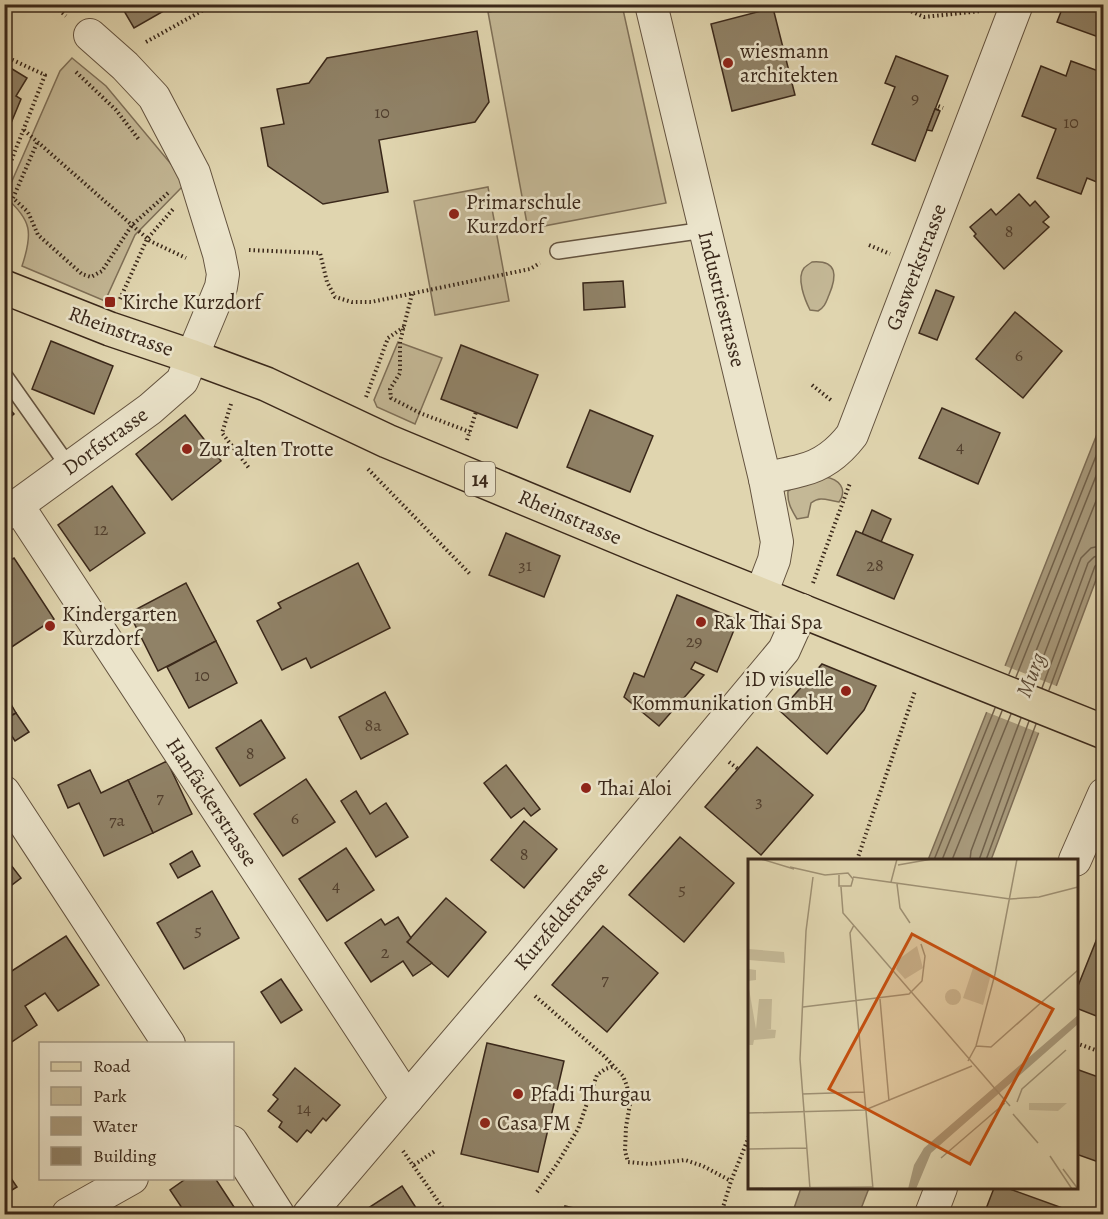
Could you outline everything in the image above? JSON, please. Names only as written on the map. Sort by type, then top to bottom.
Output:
[{"type":"main road","name":"Rheinstrasse","points":[[4,287],[110,329],[266,384],[397,445],[761,594],[806,601],[956,673],[1096,730]]},
{"type":"street","name":"Industriestrasse","points":[[651,4],[765,479],[777,542],[774,560],[761,594]]},
{"type":"street","name":"Gaswerkstrasse","points":[[765,479],[804,470],[827,460],[842,448],[852,435],[1017,4]]},
{"type":"street","points":[[90,35],[154,97],[194,174],[221,264]]},
{"type":"street","name":"Dorfstrasse","points":[[11,510],[150,409],[182,381],[222,287],[221,264]]},
{"type":"street","name":"Hanfäckerstrasse","points":[[11,510],[407,1099]]},
{"type":"street","name":"Kurzfeldstrasse","points":[[309,1215],[784,650],[806,601]]},
{"type":"street","points":[[4,792],[168,1042]]},
{"type":"street","points":[[1076,859],[1104,794]]},
{"type":"street","points":[[234,1145],[278,1215]]},
{"type":"street","points":[[68,1215],[130,1180]]},
{"type":"street","points":[[931,1215],[941,1189]]},
{"type":"lane","points":[[558,251],[705,230]]},
{"type":"lane","points":[[4,375],[69,467]]},
{"type":"path","points":[[116,58],[207,8],[205,4]]},
{"type":"path","points":[[818,4],[827,7],[835,4]]},
{"type":"path","points":[[895,4],[924,17],[982,11]]},
{"type":"path","points":[[4,56],[45,75],[4,179]]},
{"type":"path","points":[[76,72],[116,110],[142,144]]},
{"type":"path","points":[[24,130],[147,239],[221,264],[251,249],[320,253],[327,282],[335,297],[352,302],[371,302],[530,270],[558,251]]},
{"type":"path","points":[[38,142],[13,198],[28,212],[38,235],[82,274],[91,277],[102,271],[132,225],[175,186]]},
{"type":"path","points":[[119,303],[147,239],[178,203]]},
{"type":"path","points":[[412,294],[400,342],[400,373],[390,389],[391,398],[470,432]]},
{"type":"path","points":[[362,406],[388,338],[404,327]]},
{"type":"path","points":[[812,385],[837,405]]},
{"type":"path","points":[[232,401],[222,433],[249,468]]},
{"type":"path","points":[[465,444],[476,412]]},
{"type":"path","points":[[364,465],[470,574]]},
{"type":"path","points":[[806,601],[853,476]]},
{"type":"path","points":[[857,859],[918,680]]},
{"type":"path","points":[[512,976],[614,1066],[622,1076],[630,1104],[624,1151],[628,1162],[649,1164],[685,1160],[703,1166],[731,1181]]},
{"type":"path","points":[[1078,1043],[1104,1053]]},
{"type":"path","points":[[537,1192],[578,1129],[597,1075],[614,1066]]},
{"type":"path","points":[[384,1126],[414,1165],[447,1215]]},
{"type":"path","points":[[721,1215],[731,1181],[748,1139]]},
{"type":"path","points":[[414,1165],[435,1150]]},
{"type":"green space","points":[[530,5],[622,5],[666,203],[528,229],[488,12]]},
{"type":"green space","points":[[72,58],[106,86],[181,176],[182,187],[135,235],[105,301],[22,266],[28,245],[28,228],[21,213],[5,197],[60,71]]},
{"type":"green space","points":[[488,187],[509,301],[435,315],[414,201]]},
{"type":"green space","points":[[812,262],[827,264],[831,267],[834,276],[826,302],[818,311],[810,310],[801,283],[804,268]]},
{"type":"green space","points":[[398,342],[442,358],[415,424],[377,407],[374,400]]},
{"type":"green space","points":[[825,477],[841,485],[843,493],[839,502],[821,499],[815,501],[811,503],[808,517],[797,519],[788,499],[788,491],[796,486]]},
{"type":"water","name":"Murg","points":[[1103,419],[1103,561],[991,859],[928,859]]},
{"type":"water","points":[[801,1189],[869,1189],[859,1214],[792,1214]]},
{"type":"pier","points":[[1003,665],[1059,687],[1042,734],[984,711]]},
{"type":"building","points":[[120,4],[176,4],[134,28]]},
{"type":"building","points":[[1064,4],[1104,4],[1104,39],[1057,22]]},
{"type":"building","points":[[773,8],[795,95],[732,111],[711,24]]},
{"type":"building","points":[[477,31],[489,102],[475,122],[379,140],[388,192],[323,204],[268,166],[261,128],[284,124],[277,89],[309,83],[327,58]]},
{"type":"building","points":[[896,56],[948,76],[915,161],[872,144],[895,87],[885,83]]},
{"type":"building","points":[[1071,61],[1104,73],[1104,185],[1087,178],[1081,194],[1037,178],[1056,129],[1022,116],[1041,66],[1066,76]]},
{"type":"building","points":[[4,64],[27,78],[16,96],[21,99],[4,140]]},
{"type":"building","points":[[935,109],[940,111],[932,131],[927,130]]},
{"type":"building","points":[[1019,194],[1030,206],[1035,201],[1049,217],[1043,222],[1049,227],[1004,269],[974,236],[976,234],[970,227],[991,209],[996,215]]},
{"type":"building","points":[[623,281],[625,307],[584,310],[583,283]]},
{"type":"building","points":[[936,290],[954,297],[937,340],[919,333]]},
{"type":"building","points":[[1015,312],[1062,351],[1023,398],[976,359]]},
{"type":"building","points":[[51,341],[113,366],[94,414],[32,389]]},
{"type":"building","points":[[461,345],[538,375],[517,428],[441,399]]},
{"type":"building","points":[[4,403],[14,414],[4,423]]},
{"type":"building","points":[[942,408],[1000,433],[978,484],[919,458]]},
{"type":"building","points":[[590,410],[653,436],[630,492],[567,467]]},
{"type":"building","points":[[185,415],[221,461],[172,500],[136,454]]},
{"type":"building","points":[[112,486],[145,533],[90,571],[58,525]]},
{"type":"building","points":[[872,510],[891,519],[881,542],[862,534]]},
{"type":"building","points":[[856,531],[913,555],[894,599],[837,575]]},
{"type":"building","points":[[506,533],[560,556],[544,597],[489,575]]},
{"type":"building","points":[[14,558],[54,619],[4,652],[4,564]]},
{"type":"building","points":[[358,563],[390,628],[311,668],[306,658],[282,670],[257,621],[281,608],[278,603]]},
{"type":"building","points":[[186,583],[216,641],[158,671],[129,613]]},
{"type":"building","points":[[677,595],[738,620],[717,672],[695,662],[691,669],[704,675],[659,726],[624,697],[634,673],[644,677]]},
{"type":"building","points":[[216,641],[237,683],[189,708],[167,667]]},
{"type":"building","points":[[822,664],[876,686],[864,710],[827,754],[780,711]]},
{"type":"building","points":[[385,692],[408,734],[361,759],[339,717]]},
{"type":"building","points":[[8,699],[16,713],[4,720],[4,701]]},
{"type":"building","points":[[16,713],[29,732],[15,741],[4,724],[4,720]]},
{"type":"building","points":[[261,720],[285,758],[240,786],[216,748]]},
{"type":"building","points":[[757,747],[813,795],[761,855],[705,807]]},
{"type":"building","points":[[167,761],[192,814],[153,833],[128,780]]},
{"type":"building","points":[[506,765],[540,809],[531,816],[524,808],[511,818],[484,783]]},
{"type":"building","points":[[90,770],[101,793],[128,780],[153,833],[104,856],[79,803],[68,808],[58,785]]},
{"type":"building","points":[[306,779],[335,822],[283,856],[254,814]]},
{"type":"building","points":[[356,791],[370,814],[386,803],[408,837],[376,857],[341,801]]},
{"type":"building","points":[[524,821],[557,849],[524,888],[491,860]]},
{"type":"building","points":[[680,837],[734,883],[684,942],[629,895]]},
{"type":"building","points":[[346,848],[374,890],[327,921],[299,879]]},
{"type":"building","points":[[192,851],[200,866],[178,878],[170,864]]},
{"type":"building","points":[[4,856],[21,878],[4,891]]},
{"type":"building","points":[[212,891],[239,938],[184,969],[157,923]]},
{"type":"building","points":[[446,898],[486,932],[448,977],[407,942]]},
{"type":"building","points":[[398,917],[411,938],[407,942],[432,963],[413,976],[403,961],[371,982],[345,943],[381,919],[385,925]]},
{"type":"building","points":[[603,926],[658,973],[607,1032],[552,985]]},
{"type":"building","points":[[66,936],[99,985],[58,1011],[45,993],[25,1006],[37,1025],[4,1047],[4,976]]},
{"type":"building","points":[[1098,936],[1104,938],[1104,1019],[1078,1009],[1078,986]]},
{"type":"building","points":[[281,979],[302,1010],[281,1023],[261,992]]},
{"type":"building","points":[[487,1043],[564,1061],[538,1172],[461,1154]]},
{"type":"building","points":[[295,1068],[340,1105],[326,1121],[323,1118],[311,1133],[307,1130],[297,1142],[279,1127],[282,1122],[268,1111],[278,1099],[273,1095]]},
{"type":"building","points":[[1078,1070],[1104,1079],[1104,1164],[1078,1155]]},
{"type":"building","points":[[4,1168],[17,1187],[4,1195]]},
{"type":"building","points":[[184,1180],[216,1180],[236,1210],[229,1214],[186,1214],[170,1190]]},
{"type":"building","points":[[402,1186],[420,1214],[359,1214]]},
{"type":"building","points":[[994,1189],[1010,1189],[1079,1214],[984,1214]]},
{"type":"building","points":[[565,1206],[601,1214],[563,1214]]},
{"type":"place","name":"wiesmann architekten","points":[[728,63]]},
{"type":"place","name":"Primarschule Kurzdorf","points":[[454,214]]},
{"type":"place","name":"Kirche Kurzdorf","points":[[110,302]]},
{"type":"place","name":"Zur alten Trotte","points":[[187,449]]},
{"type":"place","name":"Rak Thai Spa","points":[[701,622]]},
{"type":"place","name":"Kindergarten Kurzdorf","points":[[50,626]]},
{"type":"place","name":"iD visuelle Kommunikation GmbH","points":[[846,691]]},
{"type":"place","name":"Thai Aloi","points":[[586,788]]},
{"type":"place","name":"Pfadi Thurgau","points":[[518,1094]]},
{"type":"place","name":"Casa FM","points":[[485,1123]]}]
